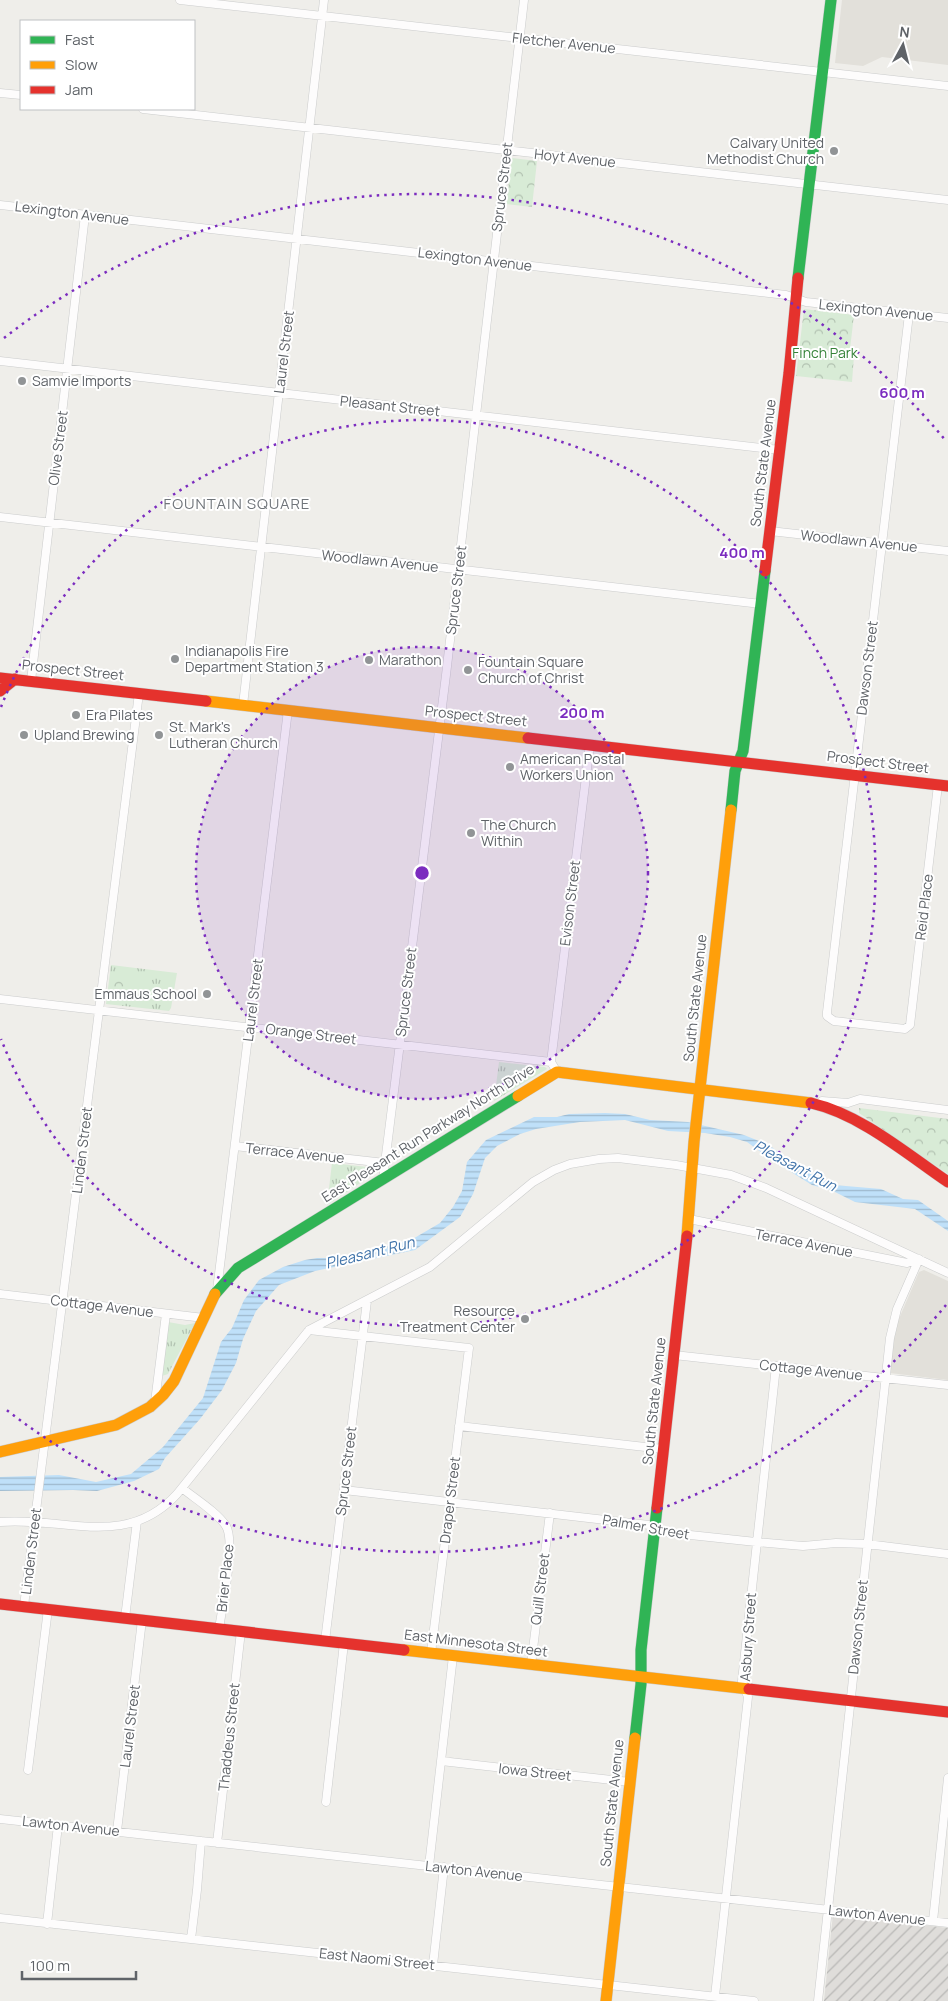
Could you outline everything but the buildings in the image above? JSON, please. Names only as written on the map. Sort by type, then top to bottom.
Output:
[{"type":"street","name":"Fletcher Avenue","points":[[180,0],[948,86]]},
{"type":"street","name":"Laurel Street","points":[[243,705],[324,0]]},
{"type":"street","name":"Spruce Street","points":[[383,1179],[458,570],[524,0]]},
{"type":"street","name":"South State Avenue","points":[[606,2001],[641,1677],[640,1659],[689,1220],[694,1142],[732,800],[736,771],[744,751],[831,0]]},
{"type":"street","points":[[0,93],[20,95]]},
{"type":"street","name":"Hoyt Avenue","points":[[152,110],[948,200]]},
{"type":"street","name":"Lexington Avenue","points":[[0,205],[786,295],[806,302],[948,318]]},
{"type":"street","name":"Olive Street","points":[[31,680],[85,215]]},
{"type":"street","name":"Dawson Street","points":[[908,1028],[832,1019],[827,1016],[827,1012],[909,314]]},
{"type":"street","name":"Pleasant Street","points":[[0,361],[780,450]]},
{"type":"street","name":"Woodlawn Avenue","points":[[0,517],[760,604]]},
{"type":"street","name":"Woodlawn Avenue","points":[[770,531],[948,551]]},
{"type":"street","name":"Prospect Street","points":[[0,678],[31,680],[943,785]]},
{"type":"street","points":[[0,691],[15,679]]},
{"type":"street","name":"Linden Street","points":[[24,1606],[140,693]]},
{"type":"street","name":"Laurel Street","points":[[217,1290],[288,710]]},
{"type":"street","name":"Evison Street","points":[[554,1067],[590,744]]},
{"type":"street","name":"Reid Place","points":[[908,1028],[911,1023],[943,785]]},
{"type":"street","name":"Orange Street","points":[[0,999],[399,1044],[554,1067]]},
{"type":"street","name":"East Pleasant Run Parkway North Drive","points":[[0,1452],[116,1424],[135,1416],[155,1402],[177,1375],[217,1290],[230,1275],[246,1262],[383,1179],[554,1067],[800,1100],[826,1106],[855,1119],[948,1182]]},
{"type":"street","points":[[800,1100],[848,1103],[860,1100],[948,1110]]},
{"type":"street","name":"Terrace Avenue","points":[[235,1146],[385,1163]]},
{"type":"street","points":[[0,1522],[35,1522],[100,1528],[112,1527],[137,1522],[161,1508],[182,1488],[309,1330],[430,1267],[533,1182],[554,1170],[574,1163],[608,1158],[693,1168],[731,1175],[750,1181],[948,1273]]},
{"type":"street","name":"Terrace Avenue","points":[[689,1220],[907,1263],[919,1259]]},
{"type":"street","name":"Dawson Street","points":[[818,2001],[867,1544],[894,1318],[919,1259]]},
{"type":"street","name":"Cottage Avenue","points":[[0,1294],[204,1318]]},
{"type":"street","name":"Spruce Street","points":[[325,1641],[367,1300]]},
{"type":"street","points":[[155,1402],[166,1314]]},
{"type":"street","points":[[309,1330],[363,1336]]},
{"type":"street","name":"Draper Street","points":[[363,1336],[468,1348],[432,1653]]},
{"type":"street","name":"Cottage Avenue","points":[[674,1355],[948,1385]]},
{"type":"street","name":"Asbury Street","points":[[715,1996],[748,1697],[742,1682],[776,1366]]},
{"type":"street","points":[[459,1426],[664,1449]]},
{"type":"street","name":"Brier Place","points":[[182,1488],[220,1519],[228,1530],[230,1546],[219,1629]]},
{"type":"street","name":"Palmer Street","points":[[344,1490],[649,1525],[662,1532],[756,1542],[802,1546],[836,1543],[867,1544],[948,1554]]},
{"type":"street","name":"Quill Street","points":[[531,1664],[550,1513]]},
{"type":"street","points":[[125,1618],[137,1522]]},
{"type":"street","name":"East Minnesota Street","points":[[0,1604],[948,1712]]},
{"type":"street","name":"Linden Street","points":[[28,1770],[48,1609]]},
{"type":"street","name":"Laurel Street","points":[[117,1831],[142,1620]]},
{"type":"street","name":"Thaddeus Street","points":[[218,1842],[241,1631]]},
{"type":"street","points":[[326,1802],[344,1643]]},
{"type":"street","points":[[429,1866],[453,1656]]},
{"type":"street","name":"Iowa Street","points":[[441,1761],[630,1782]]},
{"type":"street","points":[[932,1921],[948,1778]]},
{"type":"street","name":"Lawton Avenue","points":[[0,1819],[948,1923]]},
{"type":"street","points":[[47,1924],[58,1825]]},
{"type":"street","points":[[191,1939],[201,1841]]},
{"type":"street","points":[[433,1965],[444,1868]]},
{"type":"street","name":"East Naomi Street","points":[[0,1918],[754,2001]]},
{"type":"shaded area","points":[[842,0],[948,0],[948,65],[882,57],[863,66],[835,63]]},
{"type":"shaded area","points":[[924,1270],[948,1281],[948,1380],[890,1373],[895,1328],[919,1272]]},
{"type":"shaded area","points":[[833,1914],[948,1928],[948,2001],[824,2001]]},
{"type":"green space","points":[[512,158],[537,161],[532,207],[506,204]]},
{"type":"green space","name":"Finch Park","points":[[804,309],[854,315],[850,349],[854,356],[852,382],[796,376]]},
{"type":"green space","points":[[111,965],[177,973],[169,1011],[106,1004]]},
{"type":"green space","points":[[113,976],[137,979],[135,1003],[110,1001]]},
{"type":"green space","points":[[499,1062],[545,1067],[547,1069],[494,1101]]},
{"type":"green space","points":[[859,1108],[948,1119],[948,1174],[859,1113]]},
{"type":"green space","points":[[332,1163],[376,1168],[377,1172],[327,1205]]},
{"type":"green space","points":[[168,1322],[185,1325],[195,1323],[168,1374],[162,1376]]},
{"type":"water","name":"Pleasant Run","points":[[605,1113],[625,1114],[650,1120],[688,1122],[744,1135],[769,1145],[799,1168],[834,1185],[881,1189],[903,1199],[918,1200],[948,1221],[948,1231],[915,1209],[855,1202],[833,1191],[812,1185],[747,1142],[730,1137],[705,1133],[668,1131],[625,1120],[580,1122],[536,1129],[520,1134],[497,1146],[485,1158],[473,1194],[460,1217],[415,1250],[315,1271],[279,1285],[256,1311],[243,1339],[236,1363],[222,1390],[200,1419],[165,1458],[159,1469],[134,1481],[97,1491],[0,1491],[0,1477],[59,1475],[96,1482],[131,1474],[163,1447],[203,1398],[221,1342],[232,1328],[244,1300],[259,1280],[283,1267],[305,1260],[342,1258],[411,1240],[440,1223],[453,1207],[462,1191],[467,1162],[486,1140],[534,1117]]},
{"type":"traffic: fast","points":[[798,278],[831,0]]},
{"type":"traffic: fast","points":[[731,810],[735,771],[743,751],[765,571]]},
{"type":"traffic: fast","points":[[215,1294],[238,1268],[518,1096]]},
{"type":"traffic: fast","points":[[635,1738],[641,1684],[641,1650],[657,1508]]},
{"type":"traffic: slow","points":[[206,701],[528,738]]},
{"type":"traffic: slow","points":[[687,1236],[694,1142],[731,810]]},
{"type":"traffic: slow","points":[[518,1096],[557,1072],[811,1103]]},
{"type":"traffic: slow","points":[[0,1452],[116,1425],[150,1407],[174,1381],[215,1294]]},
{"type":"traffic: slow","points":[[404,1650],[749,1689]]},
{"type":"traffic: slow","points":[[606,2001],[635,1738]]},
{"type":"traffic: jam","points":[[765,571],[789,373],[798,278]]},
{"type":"traffic: jam","points":[[0,678],[206,701]]},
{"type":"traffic: jam","points":[[0,691],[15,679]]},
{"type":"traffic: jam","points":[[528,738],[948,786]]},
{"type":"traffic: jam","points":[[811,1103],[829,1108],[865,1125],[948,1182]]},
{"type":"traffic: jam","points":[[657,1508],[687,1236]]},
{"type":"traffic: jam","points":[[0,1604],[404,1650]]},
{"type":"traffic: jam","points":[[749,1689],[948,1712]]},
{"type":"place","name":"Calvary United Methodist Church","points":[[834,151]]},
{"type":"place","name":"Samvie Imports","points":[[22,381]]},
{"type":"place","name":"Indianapolis Fire Department Station 3","points":[[175,659]]},
{"type":"place","name":"Marathon","points":[[369,660]]},
{"type":"place","name":"Fountain Square Church of Christ","points":[[468,670]]},
{"type":"place","name":"Era Pilates","points":[[76,715]]},
{"type":"place","name":"Upland Brewing","points":[[24,735]]},
{"type":"place","name":"St. Mark's Lutheran Church","points":[[159,735]]},
{"type":"place","name":"American Postal Workers Union","points":[[510,767]]},
{"type":"place","name":"The Church Within","points":[[471,833]]},
{"type":"place","name":"Emmaus School","points":[[207,994]]},
{"type":"place","name":"Resource Treatment Center","points":[[525,1319]]},
{"type":"district","name":"FOUNTAIN SQUARE","points":[[237,504]]}]
